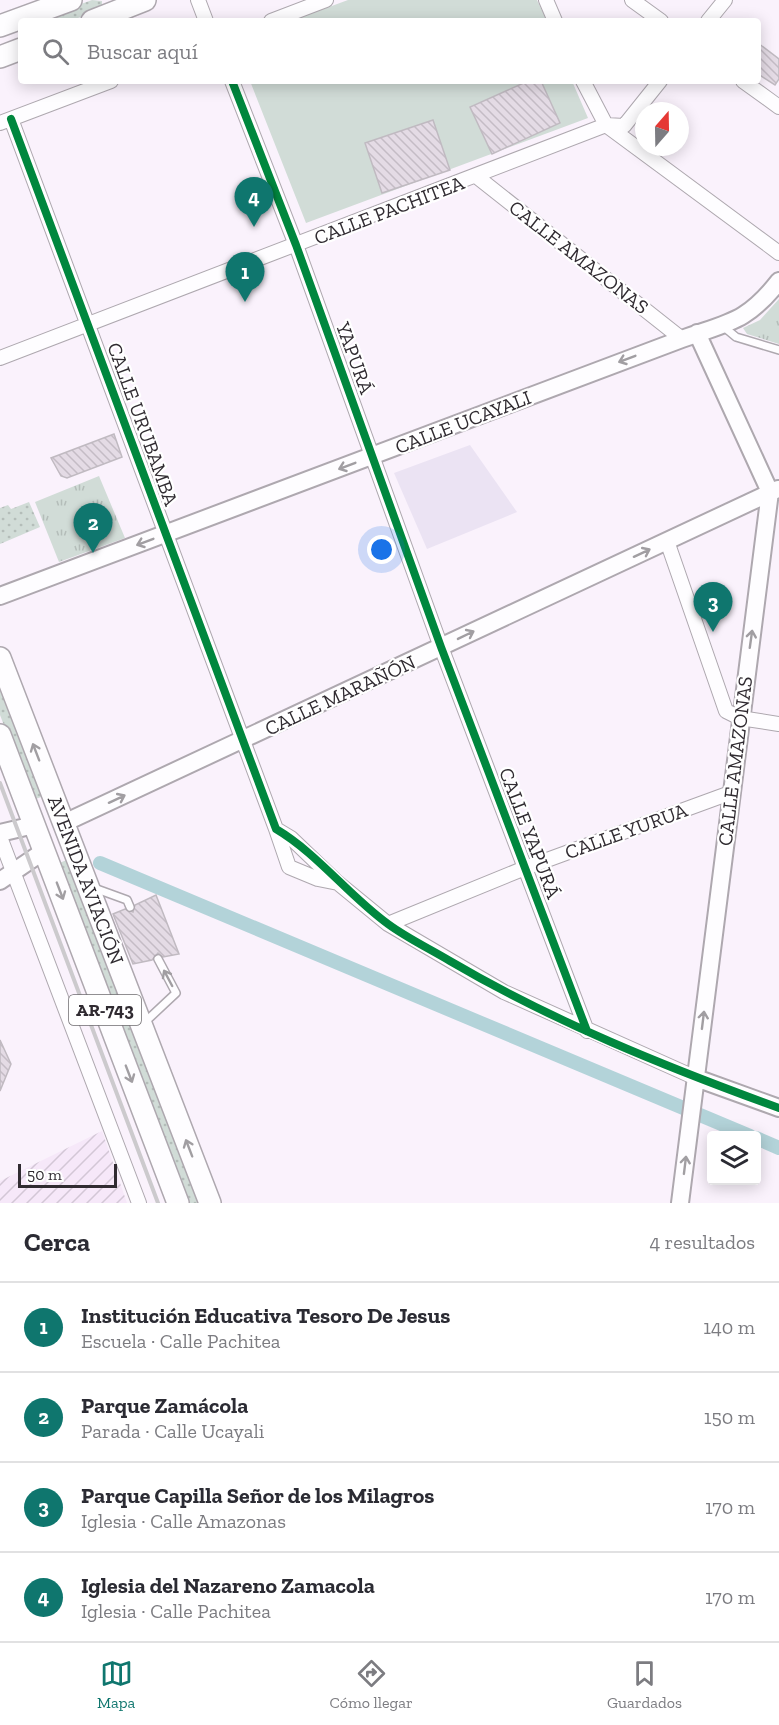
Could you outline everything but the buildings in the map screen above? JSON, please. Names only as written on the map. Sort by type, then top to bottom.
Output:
[{"type":"main road","points":[[22,18],[71,0]]},
{"type":"main road","points":[[100,18],[145,0]]},
{"type":"main road","points":[[0,26],[18,19]]},
{"type":"main road","points":[[0,57],[18,50]]},
{"type":"main road","name":"AVENIDA AVIACIÓN","points":[[0,658],[210,1203]]},
{"type":"main road","name":"AVENIDA AVIACIÓN","points":[[0,735],[178,1203]]},
{"type":"street","points":[[198,0],[205,18]]},
{"type":"street","points":[[279,18],[326,0]]},
{"type":"street","points":[[546,0],[554,18]]},
{"type":"street","points":[[632,0],[657,18]]},
{"type":"street","points":[[710,18],[725,0]]},
{"type":"street","points":[[6,121],[103,84]]},
{"type":"street","name":"YAPURÁ","points":[[233,84],[374,456],[441,647]]},
{"type":"street","points":[[585,84],[606,125],[779,253]]},
{"type":"street","name":"CALLE PACHITEA","points":[[0,358],[606,125],[624,126],[658,84]]},
{"type":"street","points":[[747,84],[779,107]]},
{"type":"street","name":"CALLE URUBAMBA","points":[[6,121],[88,324],[276,829],[288,867],[318,879],[338,882]]},
{"type":"street","name":"CALLE AMAZONAS","points":[[476,176],[690,336],[775,490],[730,793],[680,1203]]},
{"type":"street","name":"CALLE UCAYALI","points":[[0,596],[690,336],[724,327],[757,306],[779,281]]},
{"type":"street","name":"CALLE MARAÑÓN","points":[[64,823],[775,490]]},
{"type":"street","points":[[667,541],[726,711],[740,718],[779,724]]},
{"type":"street","name":"CALLE YAPURÁ","points":[[441,647],[587,1031]]},
{"type":"street","name":"CALLE YURUA","points":[[388,924],[525,868],[730,793]]},
{"type":"street","points":[[34,825],[0,835],[6,876],[139,1203]]},
{"type":"street","points":[[276,829],[291,838],[388,924],[504,992],[696,1078],[779,1108]]},
{"type":"street","points":[[6,876],[44,851]]},
{"type":"lane","points":[[724,327],[736,336],[779,350]]},
{"type":"lane","points":[[87,885],[127,900],[130,907]]},
{"type":"lane","points":[[142,1024],[176,993],[158,958]]},
{"type":"shaded area","points":[[470,445],[517,512],[427,549],[394,473]]},
{"type":"shaded area","points":[[102,1131],[127,1203],[0,1203],[0,1181]]},
{"type":"green space","points":[[92,0],[102,1],[102,9],[78,18],[43,18]]},
{"type":"green space","points":[[348,0],[537,0],[546,18],[299,18]]},
{"type":"green space","points":[[251,84],[573,84],[588,118],[306,223]]},
{"type":"green space","points":[[779,299],[779,344],[747,334],[743,328],[760,320]]},
{"type":"green space","points":[[99,476],[125,538],[59,562],[35,502]]},
{"type":"green space","points":[[29,502],[40,527],[0,544],[0,508],[8,505],[11,509]]},
{"type":"green space","points":[[0,681],[44,796],[33,800],[0,715]]},
{"type":"green space","points":[[69,859],[201,1203],[187,1203],[57,864]]},
{"type":"waterway","points":[[100,863],[738,1131]]},
{"type":"waterway","points":[[761,1140],[779,1148]]},
{"type":"railway","points":[[0,783],[158,1203]]},
{"type":"cycle path","points":[[233,84],[296,245],[441,647],[587,1031]]},
{"type":"cycle path","points":[[11,119],[276,829],[306,850],[373,913],[388,924],[489,983],[611,1042],[779,1108]]},
{"type":"place","name":"Iglesia del Nazareno Zamacola","points":[[254,227]]},
{"type":"place","name":"Institución Educativa Tesoro De Jesus","points":[[245,302]]},
{"type":"place","name":"Parque Zamácola","points":[[93,553]]},
{"type":"place","name":"Parque Capilla Señor de los Milagros","points":[[713,632]]}]
